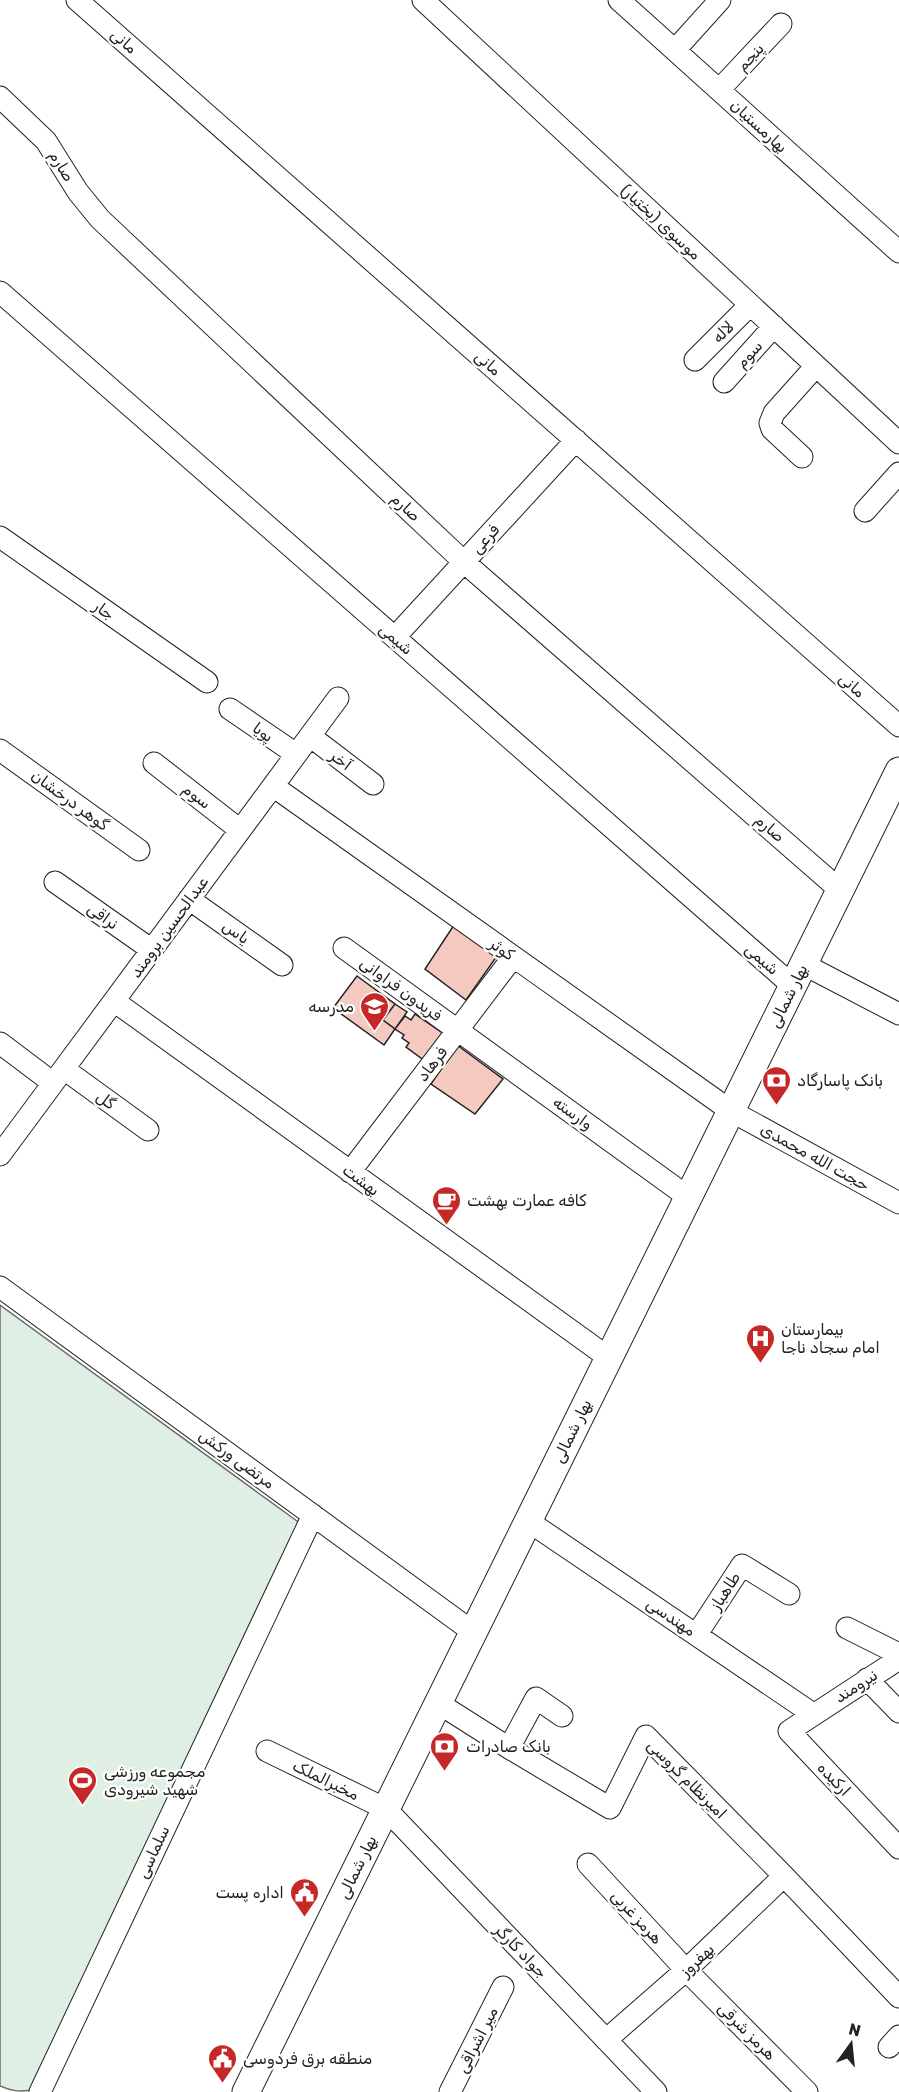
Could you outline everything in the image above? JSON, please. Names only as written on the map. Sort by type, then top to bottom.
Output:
[{"type":"main road","name":"بهار شمالی","points":[[246,2092],[840,890],[895,788]]},
{"type":"street","name":"مانی","points":[[77,0],[899,726]]},
{"type":"street","name":"موسوی (بختیار)","points":[[423,0],[899,443]]},
{"type":"street","name":"بهارمستیان","points":[[619,0],[899,252]]},
{"type":"street","points":[[675,50],[720,0]]},
{"type":"street","name":"پنجم","points":[[719,90],[781,24]]},
{"type":"street","name":"صارم","points":[[0,97],[46,141],[78,192],[100,219],[464,562],[840,890]]},
{"type":"street","name":"شیمی","points":[[0,292],[395,638],[798,975],[899,1014]]},
{"type":"street","name":"لاله","points":[[695,360],[750,305]]},
{"type":"street","name":"سوم","points":[[724,381],[774,326]]},
{"type":"street","points":[[802,457],[772,429],[770,423],[774,412],[816,366]]},
{"type":"street","name":"فرعی","points":[[395,638],[576,440]]},
{"type":"street","points":[[866,511],[899,473]]},
{"type":"street","name":"جار","points":[[0,537],[207,682]]},
{"type":"street","name":"عبدالحسین برومند","points":[[0,1155],[338,698]]},
{"type":"street","name":"پویا","points":[[230,709],[296,754]]},
{"type":"street","name":"آخر","points":[[310,736],[373,784]]},
{"type":"street","name":"گوهر درخشان","points":[[0,750],[139,850]]},
{"type":"street","name":"سوم","points":[[154,763],[240,830]]},
{"type":"street","name":"کوثر","points":[[273,786],[731,1111]]},
{"type":"street","name":"نراقی","points":[[55,882],[152,950]]},
{"type":"street","name":"یاس","points":[[189,899],[282,965]]},
{"type":"street","name":"فریدون فراوانی","points":[[344,948],[458,1030]]},
{"type":"street","name":"فرهاد","points":[[350,1172],[513,957]]},
{"type":"street","name":"بهشت","points":[[114,1001],[609,1358]]},
{"type":"street","name":"وارسته","points":[[458,1030],[688,1197]]},
{"type":"street","name":"گل","points":[[0,1043],[148,1130]]},
{"type":"street","name":"حجت الله محمدی","points":[[731,1111],[899,1203]]},
{"type":"street","name":"مرتضی ورکش","points":[[0,1287],[473,1632]]},
{"type":"street","name":"سلماسی","points":[[40,2092],[313,1515]]},
{"type":"street","name":"مهندسی","points":[[528,1521],[813,1714]]},
{"type":"street","name":"طاهباز","points":[[697,1634],[742,1565],[789,1594]]},
{"type":"street","points":[[846,1628],[899,1657]]},
{"type":"street","name":"نیرومند","points":[[813,1714],[899,1657]]},
{"type":"street","points":[[867,1679],[899,1712]]},
{"type":"street","points":[[508,1749],[536,1698],[562,1716]]},
{"type":"street","name":"امیرنظام گروسی","points":[[438,1703],[508,1749],[610,1808],[646,1736],[899,1997]]},
{"type":"street","name":"ارکیده","points":[[813,1714],[789,1731],[899,1848]]},
{"type":"street","name":"مخبرالملک","points":[[267,1751],[386,1809]]},
{"type":"street","name":"جواد کارگر","points":[[386,1809],[606,2040],[650,2090]]},
{"type":"street","name":"هرمز غربی","points":[[588,1864],[686,1970]]},
{"type":"street","name":"بهفروز","points":[[606,2040],[686,1970],[784,1876]]},
{"type":"street","name":"هرمز شرقی","points":[[686,1970],[807,2092]]},
{"type":"street","name":"میر اشراقی","points":[[450,2092],[503,1987]]},
{"type":"green space","name":"مجموعه ورزشی شهید شیرودی","points":[[0,1305],[301,1524],[31,2090],[23,2091],[0,2086]]},
{"type":"building","points":[[454,925],[497,956],[466,1000],[425,969]]},
{"type":"building","points":[[357,976],[395,1004],[383,1020],[395,1029],[384,1045],[333,1008]]},
{"type":"building","points":[[395,1004],[407,1012],[395,1029],[383,1020]]},
{"type":"building","points":[[415,1014],[444,1034],[425,1061],[406,1047],[409,1043],[402,1038],[404,1035],[395,1029],[405,1016],[411,1020]]},
{"type":"building","points":[[457,1045],[503,1079],[475,1114],[431,1084]]},
{"type":"place","name":"مدرسه","points":[[375,1032]]},
{"type":"place","name":"بانک پاسارگاد","points":[[776,1106]]},
{"type":"place","name":"کافه عمارت بهشت","points":[[446,1226]]},
{"type":"place","name":"بیمارستان امام سجاد ناجا","points":[[760,1364]]},
{"type":"place","name":"بانک صادرات","points":[[445,1772]]},
{"type":"place","name":"مجموعه ورزشی شهید شیرودی","points":[[83,1806]]},
{"type":"place","name":"اداره پست","points":[[305,1918]]},
{"type":"place","name":"منطقه برق فردوسی","points":[[222,2084]]}]
